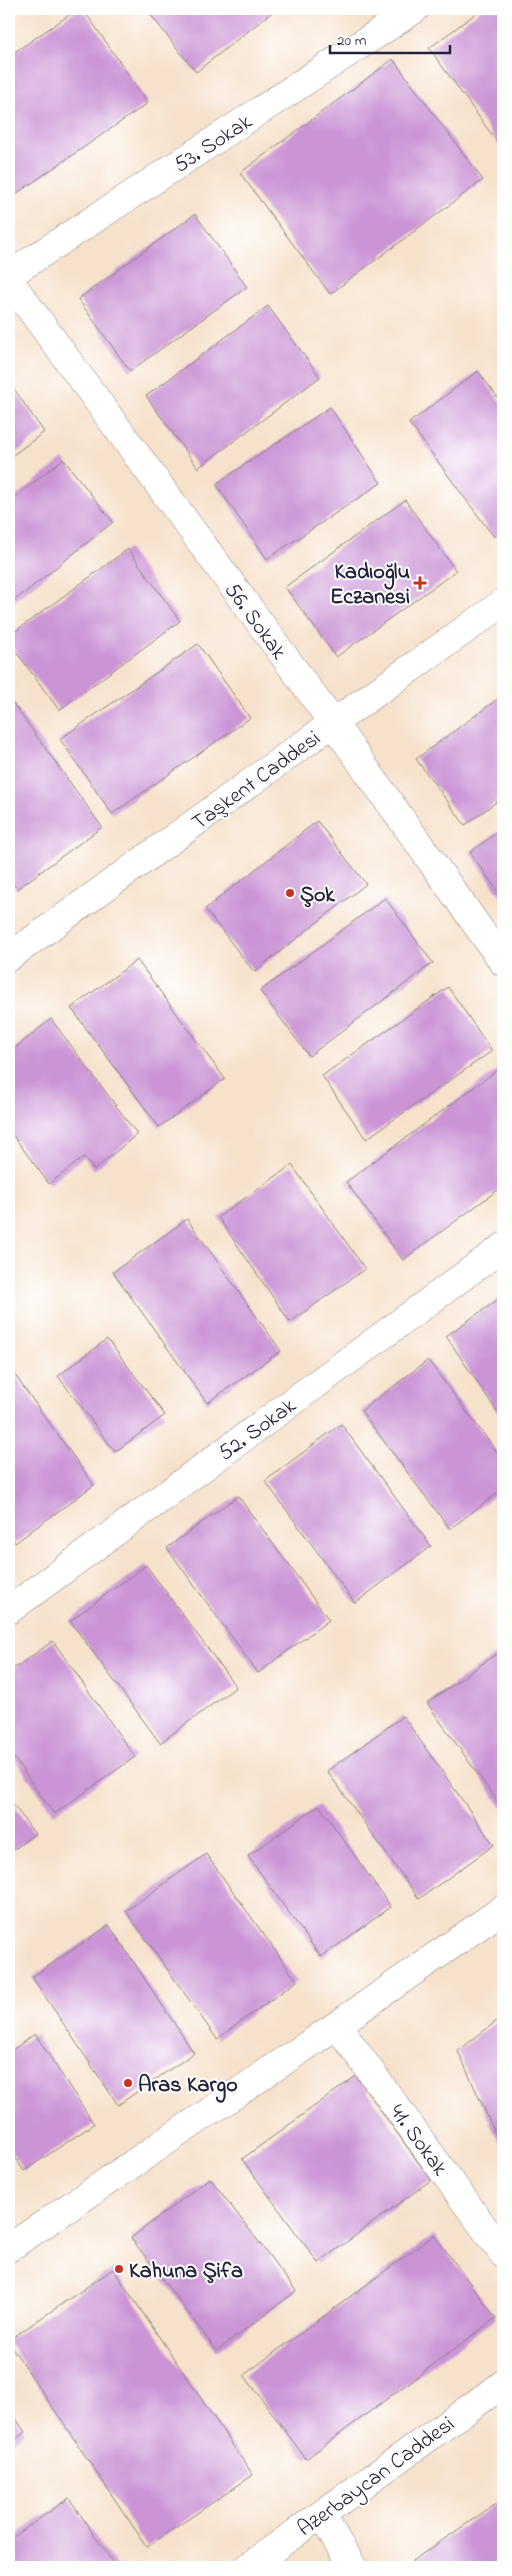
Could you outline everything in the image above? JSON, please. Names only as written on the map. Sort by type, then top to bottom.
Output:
[{"type":"street","name":"53. Sokak","points":[[9,275],[415,9]]},
{"type":"street","name":"56. Sokak","points":[[9,280],[333,722],[503,962]]},
{"type":"street","name":"Taşkent Caddesi","points":[[9,957],[333,722],[503,603]]},
{"type":"street","name":"52. Sokak","points":[[9,1610],[503,1247]]},
{"type":"street","points":[[9,2248],[337,2025],[503,1909]]},
{"type":"street","name":"41. Sokak","points":[[337,2025],[503,2254]]},
{"type":"street","name":"Azerbaycan Caddesi","points":[[248,2567],[503,2384]]},
{"type":"street","points":[[320,2515],[353,2567]]},
{"type":"building","points":[[78,9],[83,9],[148,103],[16,194],[9,184],[9,56]]},
{"type":"building","points":[[146,9],[276,9],[196,72]]},
{"type":"building","points":[[482,9],[503,9],[503,150],[429,48]]},
{"type":"building","points":[[393,59],[483,180],[330,294],[240,173]]},
{"type":"building","points":[[195,214],[247,287],[130,371],[78,299]]},
{"type":"building","points":[[268,306],[320,377],[198,468],[146,396]]},
{"type":"building","points":[[478,371],[503,405],[503,530],[494,537],[409,423]]},
{"type":"building","points":[[9,382],[44,432],[9,458]]},
{"type":"building","points":[[330,407],[381,483],[267,559],[216,484]]},
{"type":"building","points":[[63,459],[113,522],[9,605],[9,502]]},
{"type":"building","points":[[405,500],[456,571],[336,657],[285,587]]},
{"type":"building","points":[[128,549],[180,621],[59,710],[9,642],[9,636]]},
{"type":"building","points":[[198,644],[250,718],[112,814],[60,739]]},
{"type":"building","points":[[503,695],[503,797],[465,825],[416,759]]},
{"type":"building","points":[[12,702],[102,827],[17,889],[9,878],[9,704]]},
{"type":"building","points":[[317,821],[366,884],[254,972],[205,909]]},
{"type":"building","points":[[503,828],[503,899],[470,852]]},
{"type":"building","points":[[385,898],[433,963],[309,1056],[260,991]]},
{"type":"building","points":[[137,960],[225,1079],[159,1127],[71,1008]]},
{"type":"building","points":[[448,987],[492,1051],[366,1139],[322,1076]]},
{"type":"building","points":[[51,1019],[137,1134],[94,1170],[84,1157],[49,1184],[9,1130],[9,1053]]},
{"type":"building","points":[[503,1066],[503,1186],[403,1260],[346,1182]]},
{"type":"building","points":[[292,1165],[365,1269],[290,1322],[218,1217]]},
{"type":"building","points":[[187,1219],[281,1351],[207,1403],[113,1272]]},
{"type":"building","points":[[503,1296],[503,1410],[498,1413],[446,1336]]},
{"type":"building","points":[[107,1339],[165,1415],[115,1452],[58,1376]]},
{"type":"building","points":[[428,1360],[503,1460],[503,1489],[450,1529],[361,1411]]},
{"type":"building","points":[[9,1367],[94,1485],[15,1543],[9,1534]]},
{"type":"building","points":[[341,1424],[431,1546],[355,1603],[265,1481]]},
{"type":"building","points":[[238,1496],[329,1620],[258,1673],[167,1548]]},
{"type":"building","points":[[146,1565],[236,1687],[160,1743],[70,1621]]},
{"type":"building","points":[[53,1641],[135,1757],[54,1814],[9,1751],[9,1672]]},
{"type":"building","points":[[503,1649],[503,1809],[427,1703]]},
{"type":"building","points":[[403,1716],[494,1845],[419,1899],[327,1771]]},
{"type":"building","points":[[9,1799],[35,1834],[9,1853]]},
{"type":"building","points":[[319,1805],[391,1907],[321,1957],[248,1856]]},
{"type":"building","points":[[206,1854],[297,1981],[217,2039],[126,1911]]},
{"type":"building","points":[[109,1925],[194,2053],[118,2105],[32,1977]]},
{"type":"building","points":[[503,2016],[503,2151],[458,2051]]},
{"type":"building","points":[[35,2034],[94,2124],[24,2171],[9,2148],[9,2052]]},
{"type":"building","points":[[356,2076],[431,2180],[318,2263],[242,2159]]},
{"type":"building","points":[[210,2178],[296,2291],[217,2351],[131,2238]]},
{"type":"building","points":[[434,2235],[496,2318],[306,2459],[244,2375]]},
{"type":"building","points":[[113,2269],[253,2475],[147,2547],[9,2343],[9,2340]]},
{"type":"building","points":[[9,2409],[25,2432],[9,2444]]},
{"type":"building","points":[[69,2498],[116,2567],[9,2567],[9,2540]]},
{"type":"building","points":[[503,2499],[503,2567],[416,2567],[412,2561]]},
{"type":"place","name":"Kadıoğlu Eczanesi","points":[[420,583]]},
{"type":"place","name":"Şok","points":[[290,893]]},
{"type":"place","name":"Aras Kargo","points":[[128,2083]]},
{"type":"place","name":"Kahuna Şifa","points":[[119,2269]]}]
